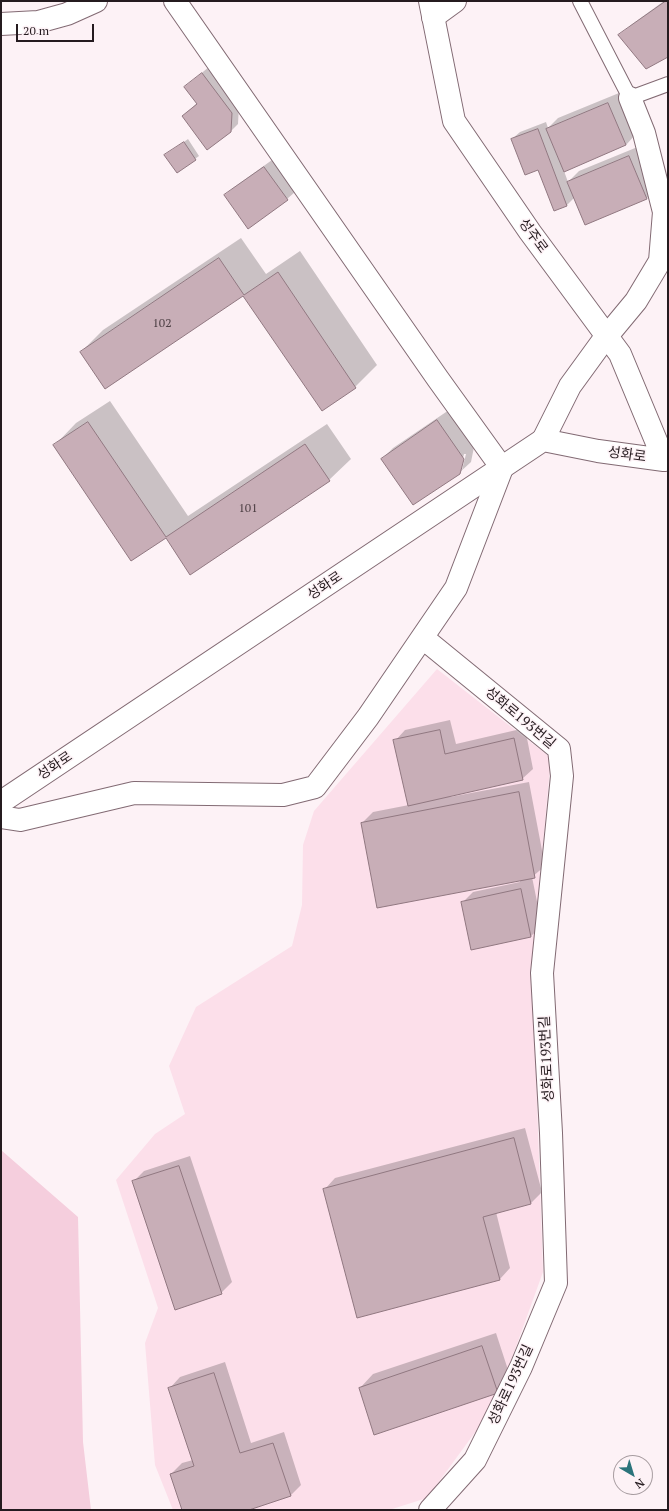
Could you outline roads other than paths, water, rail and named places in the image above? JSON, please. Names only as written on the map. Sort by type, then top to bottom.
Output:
[{"type":"street","points":[[1,24],[38,22],[67,14],[96,1]]},
{"type":"street","points":[[1,816],[20,820],[134,793],[283,795],[315,787],[423,638],[456,588],[502,468],[438,379],[175,1]]},
{"type":"street","points":[[432,9],[455,1]]},
{"type":"street","name":"성주로","points":[[432,9],[454,121],[530,232],[620,354],[666,460]]},
{"type":"street","points":[[543,440],[570,386],[602,342],[608,337],[636,301],[660,261],[664,212],[644,133],[630,98]]},
{"type":"street","name":"성화로","points":[[1,802],[543,440],[598,451],[666,460]]},
{"type":"street","name":"성화로193번길","points":[[423,638],[559,749],[562,776],[542,973],[551,1133],[556,1283],[521,1367],[475,1460],[430,1510]]},
{"type":"lane","points":[[580,1],[630,98],[668,84]]}]
